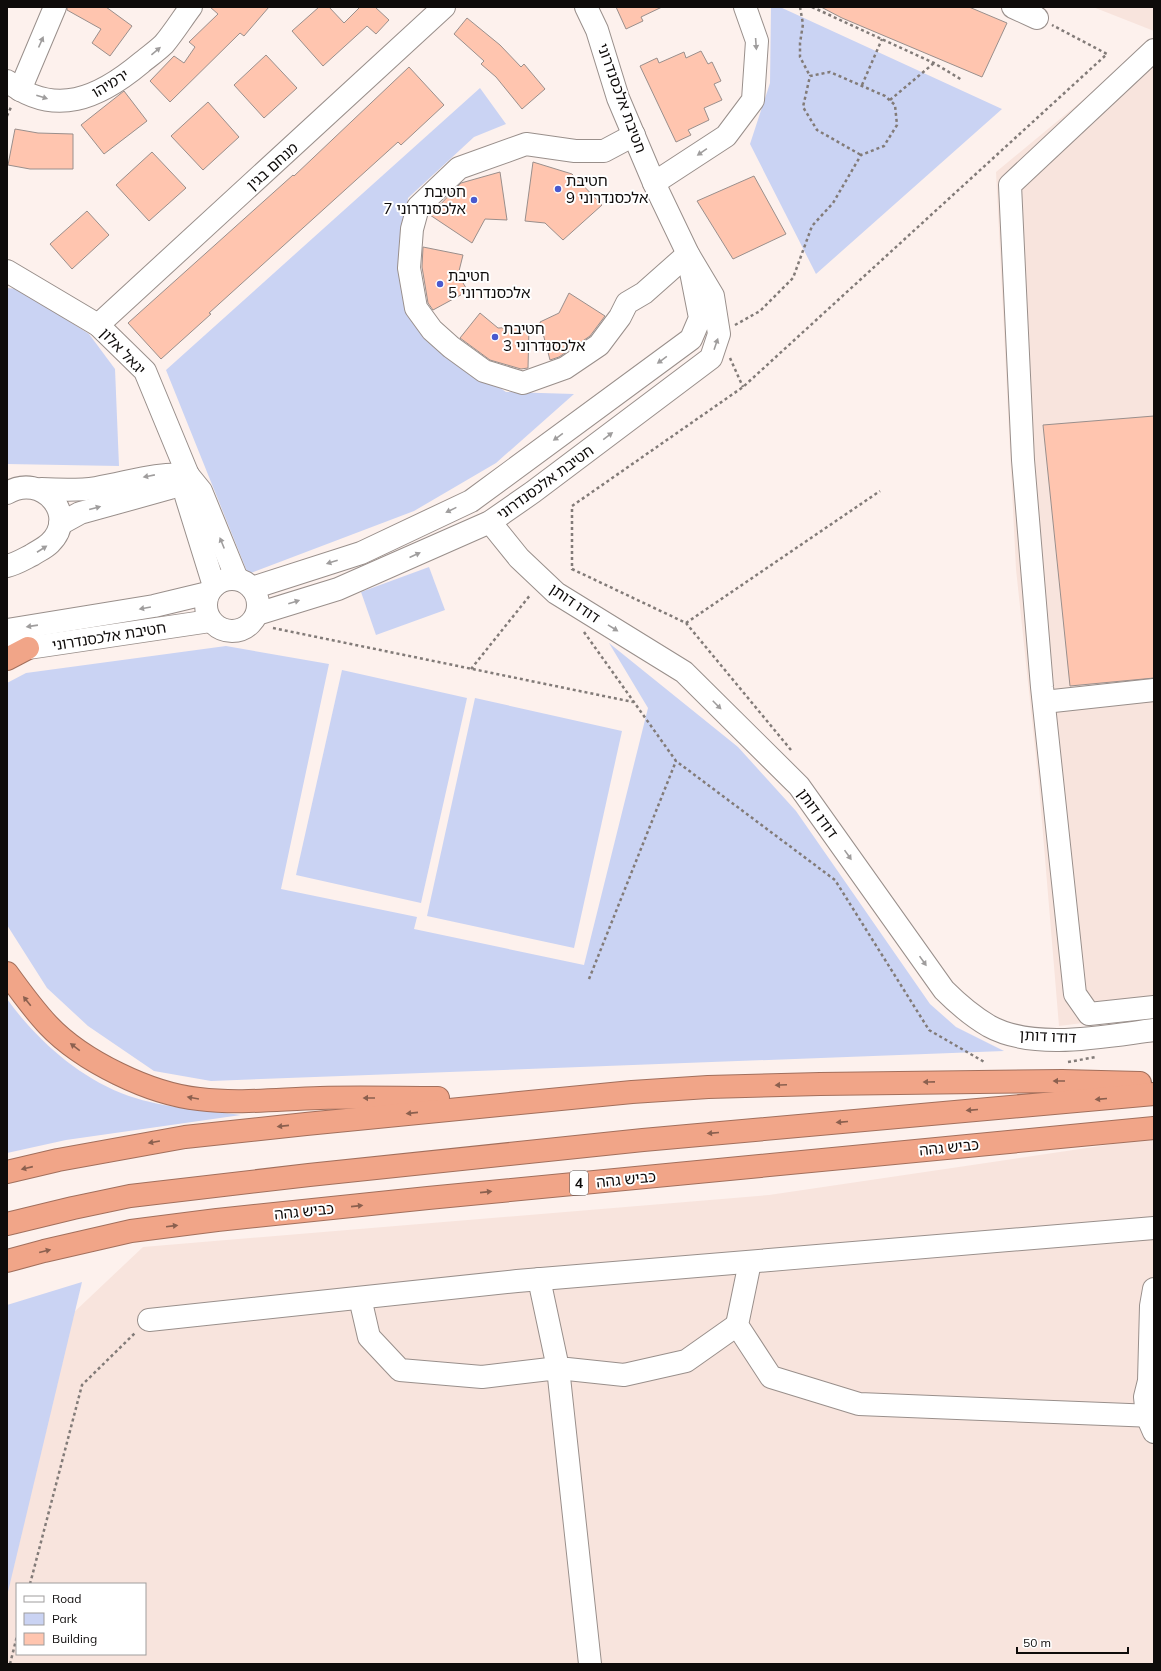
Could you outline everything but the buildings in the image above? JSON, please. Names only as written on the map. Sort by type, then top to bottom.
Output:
[{"type":"highway","points":[[7,659],[28,648]]},
{"type":"highway","points":[[7,973],[26,1000],[49,1027],[78,1050],[139,1083],[165,1093],[198,1099],[232,1101],[632,1092]]},
{"type":"highway","points":[[7,1172],[73,1157],[185,1137],[632,1092],[708,1087],[844,1083],[1062,1081],[1154,1084]]},
{"type":"highway","points":[[7,1224],[130,1196],[309,1175],[643,1140],[1154,1094]]},
{"type":"highway","name":"כביש גהה","points":[[7,1261],[131,1231],[217,1220],[428,1198],[1154,1128]]},
{"type":"street","points":[[13,86],[55,7]]},
{"type":"street","name":"ירמיהו","points":[[13,86],[55,102],[90,96],[120,80],[163,44],[191,7]]},
{"type":"street","name":"מנחם בגין","points":[[98,325],[444,7]]},
{"type":"street","name":"חטיבת אלכסנדרוני","points":[[257,614],[338,589],[490,522],[533,492],[711,358],[719,334],[713,296],[688,254],[654,183],[618,98],[596,30],[586,7]]},
{"type":"street","points":[[654,183],[726,136],[753,100],[757,41],[745,7]]},
{"type":"street","points":[[1012,7],[1037,18]]},
{"type":"street","points":[[1154,50],[1010,185],[1023,460],[1044,702],[1075,994],[1089,1014],[1154,1008]]},
{"type":"street","points":[[634,135],[604,151],[575,151],[526,144],[459,168],[418,207],[412,229],[409,268],[416,308],[432,330],[451,347],[484,371],[523,383],[565,368],[599,345],[620,317],[626,303],[644,293],[688,254]]},
{"type":"street","name":"חטיבת אלכסנדרוני","points":[[244,584],[361,553],[471,501],[690,339],[700,318],[688,254]]},
{"type":"street","name":"יגאל אלון","points":[[7,271],[98,325],[145,371],[188,475],[201,491],[244,584]]},
{"type":"street","points":[[7,493],[20,487],[30,486],[41,489],[82,490],[152,475],[188,475]]},
{"type":"street","points":[[60,524],[80,513],[170,488],[181,482],[188,475]]},
{"type":"street","name":"יגאל אלון","points":[[188,475],[186,496],[211,589]]},
{"type":"street","points":[[7,566],[18,563],[50,543],[56,534],[60,524],[60,513],[56,504],[49,495],[41,489]]},
{"type":"street","name":"דודו דותן","points":[[490,522],[519,558],[549,586],[684,672],[799,786],[944,990],[960,1006],[990,1026],[1009,1034],[1038,1039],[1070,1039],[1154,1030]]},
{"type":"street","points":[[224,580],[244,584],[256,596],[258,605],[257,614],[252,622],[245,628],[228,632],[219,629],[210,621],[205,609],[211,589],[224,580]]},
{"type":"street","name":"חטיבת אלכסנדרוני","points":[[7,630],[154,606],[211,589]]},
{"type":"street","name":"חטיבת אלכסנדרוני","points":[[7,651],[210,621]]},
{"type":"street","points":[[1044,702],[1154,690]]},
{"type":"street","points":[[150,1320],[539,1279],[1154,1228]]},
{"type":"street","points":[[360,1298],[369,1337],[400,1370],[482,1377],[558,1368],[624,1375],[686,1361],[737,1325],[750,1262]]},
{"type":"street","points":[[539,1279],[558,1368],[590,1664]]},
{"type":"street","points":[[737,1325],[771,1377],[859,1404],[1152,1421],[1145,1397],[1151,1381],[1153,1300]]},
{"type":"path","points":[[800,7],[803,24],[800,43],[800,57],[810,76],[803,107],[817,130],[861,155]]},
{"type":"path","points":[[812,7],[934,63],[962,80]]},
{"type":"path","points":[[792,751],[686,623],[572,569],[572,506],[743,387],[1107,54],[1037,18]]},
{"type":"path","points":[[862,86],[882,39]]},
{"type":"path","points":[[890,100],[934,63]]},
{"type":"path","points":[[719,334],[760,311],[792,278],[812,226],[833,203],[861,155],[884,146],[897,125],[895,105],[885,96],[830,72],[810,76]]},
{"type":"path","points":[[686,623],[880,491]]},
{"type":"path","points":[[471,668],[549,586]]},
{"type":"path","points":[[273,630],[471,668],[634,702]]},
{"type":"path","points":[[583,631],[676,761],[835,880],[929,1030]]},
{"type":"path","points":[[589,978],[676,761]]},
{"type":"path","points":[[30,1583],[82,1385],[150,1320]]},
{"type":"path","points":[[10,1664],[16,1640]]},
{"type":"shaded area","points":[[1093,7],[1154,7],[1154,31]]},
{"type":"shaded area","points":[[1154,41],[1154,1014],[1059,1026],[1039,786],[1016,569],[996,172]]},
{"type":"shaded area","points":[[1154,1138],[1154,1664],[7,1664],[7,1590],[70,1316],[143,1247],[769,1195]]},
{"type":"green space","points":[[771,7],[780,7],[1002,109],[816,274],[750,144],[770,83]]},
{"type":"green space","points":[[480,88],[506,124],[474,137],[408,198],[399,277],[413,318],[457,359],[506,392],[574,394],[496,463],[414,511],[248,574],[166,370]]},
{"type":"green space","points":[[7,288],[19,289],[89,334],[115,369],[119,466],[7,464]]},
{"type":"green space","points":[[429,567],[445,610],[376,635],[361,592]]},
{"type":"green space","points":[[609,643],[738,747],[796,811],[930,1004],[956,1027],[1004,1051],[211,1081],[154,1071],[88,1026],[47,988],[7,925],[7,683],[26,673],[226,646],[329,664],[281,889],[417,917],[414,929],[584,965],[648,708]]},
{"type":"green space","points":[[342,670],[467,698],[421,903],[296,875]]},
{"type":"green space","points":[[475,698],[622,731],[574,948],[427,916]]},
{"type":"green space","points":[[7,999],[30,1028],[58,1054],[73,1066],[104,1085],[121,1093],[150,1102],[180,1108],[241,1115],[66,1140],[7,1153]]},
{"type":"green space","points":[[82,1282],[7,1596],[7,1305]]},
{"type":"place","name":"חטיבת אלכסנדרוני 9","points":[[558,189]]},
{"type":"place","name":"חטיבת אלכסנדרוני 7","points":[[474,200]]},
{"type":"place","name":"חטיבת אלכסנדרוני 5","points":[[440,284]]},
{"type":"place","name":"חטיבת אלכסנדרוני 3","points":[[495,337]]}]
